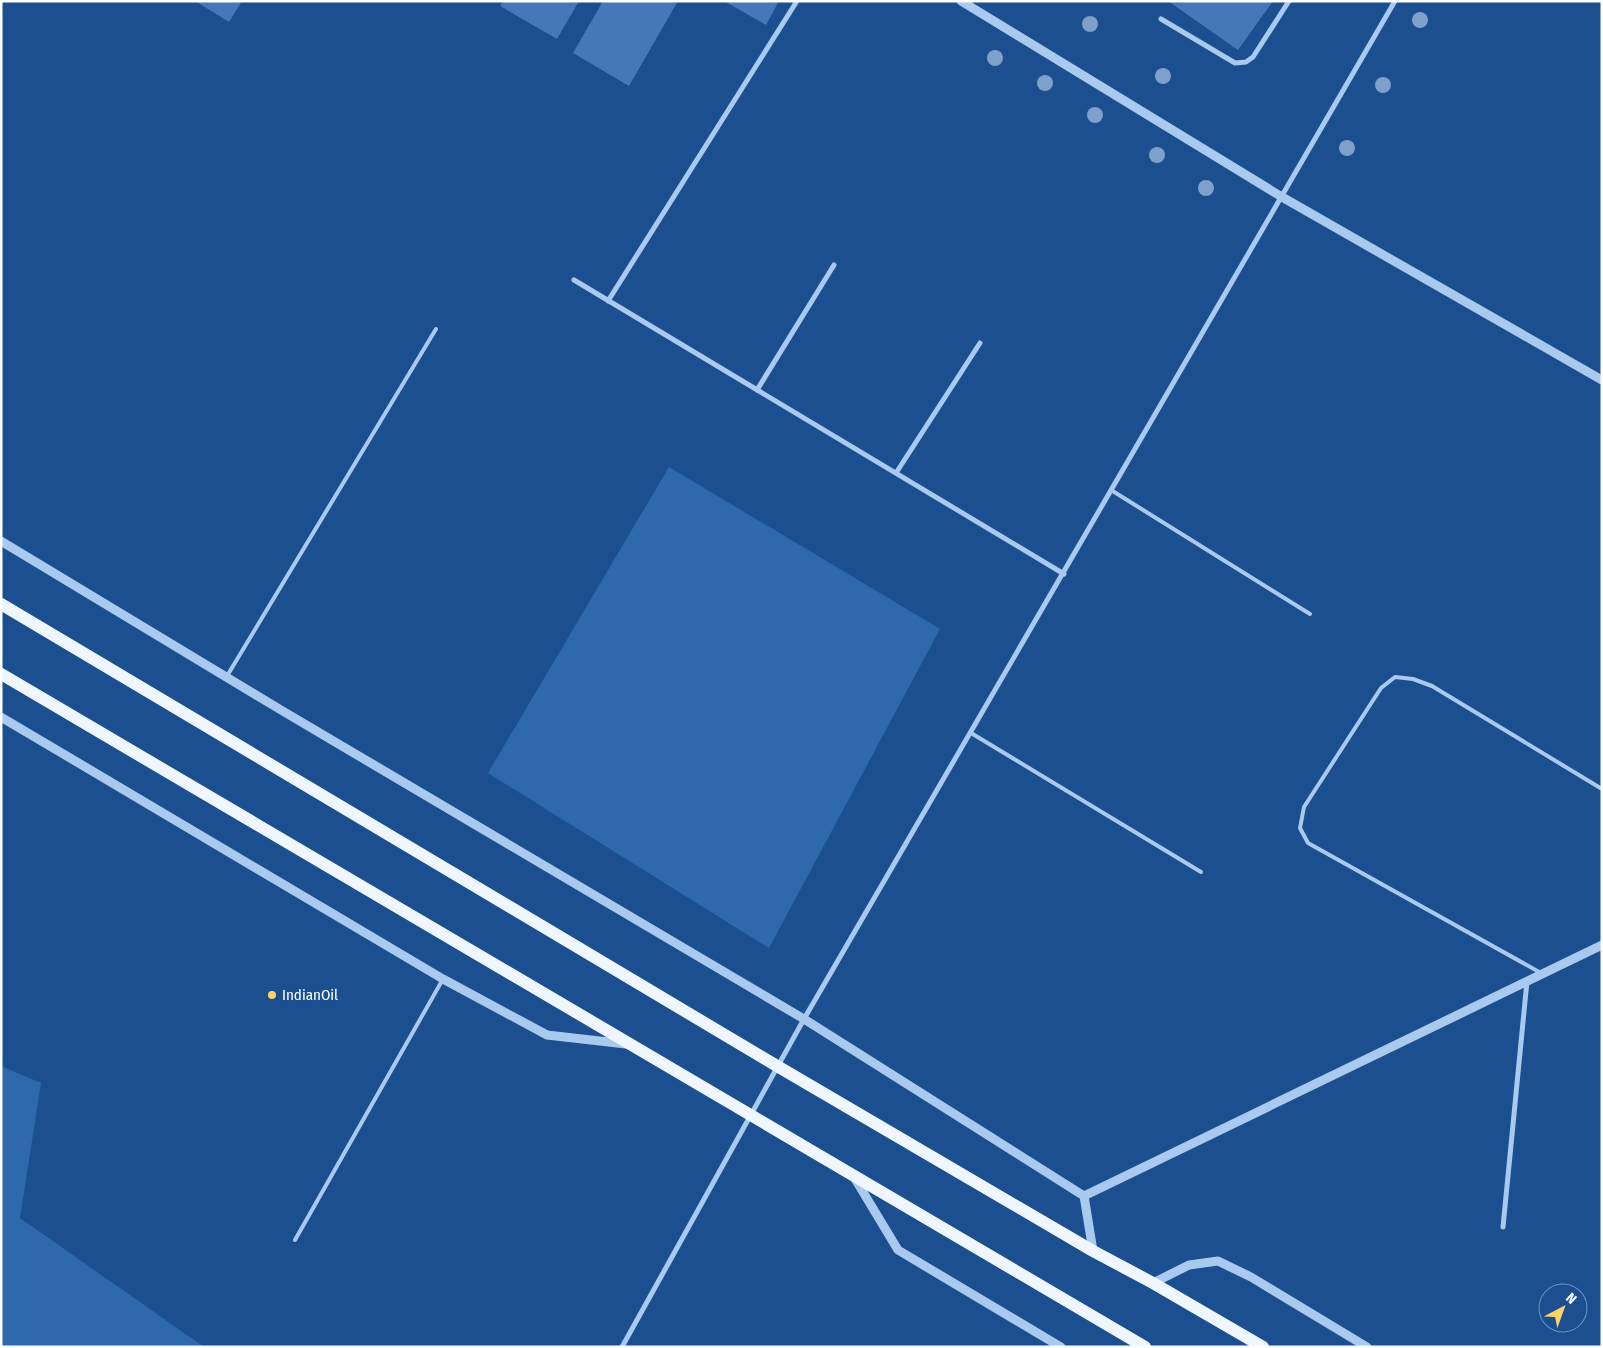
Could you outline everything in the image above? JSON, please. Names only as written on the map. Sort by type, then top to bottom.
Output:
[{"type":"main road","points":[[1,604],[777,1066],[1093,1251],[1153,1283],[1263,1347]]},
{"type":"main road","points":[[1,674],[1145,1347]]},
{"type":"street","points":[[608,301],[797,1]]},
{"type":"street","points":[[961,1],[1282,197],[1602,380]]},
{"type":"street","points":[[1161,19],[1236,63],[1246,62],[1253,57],[1289,1]]},
{"type":"street","points":[[622,1347],[777,1066],[1395,1]]},
{"type":"street","points":[[757,390],[834,264]]},
{"type":"street","points":[[574,280],[1064,574]]},
{"type":"street","points":[[896,473],[980,342]]},
{"type":"street","points":[[1,541],[804,1019],[1084,1196],[1093,1251]]},
{"type":"street","points":[[1,717],[442,979],[547,1035],[629,1044]]},
{"type":"street","points":[[1084,1196],[1602,945]]},
{"type":"street","points":[[1503,1227],[1527,982]]},
{"type":"street","points":[[853,1175],[898,1250],[1060,1347]]},
{"type":"street","points":[[1153,1283],[1188,1265],[1218,1261],[1250,1277],[1367,1347]]},
{"type":"lane","points":[[227,677],[436,329]]},
{"type":"lane","points":[[1111,490],[1310,614]]},
{"type":"lane","points":[[1543,974],[1308,843],[1300,828],[1304,808],[1381,688],[1395,677],[1412,678],[1432,686],[1602,789]]},
{"type":"lane","points":[[971,733],[1201,872]]},
{"type":"lane","points":[[295,1240],[442,979]]},
{"type":"shaded area","points":[[669,467],[940,629],[769,948],[488,773]]},
{"type":"shaded area","points":[[1,1066],[41,1083],[20,1218],[204,1347],[1,1347]]},
{"type":"building","points":[[195,1],[242,1],[229,22]]},
{"type":"building","points":[[503,1],[579,1],[557,39],[500,6]]},
{"type":"building","points":[[603,1],[678,1],[629,86],[573,53]]},
{"type":"building","points":[[724,1],[779,1],[766,25]]},
{"type":"building","points":[[1168,1],[1273,1],[1238,50]]},
{"type":"place","name":"IndianOil","points":[[272,995]]}]
